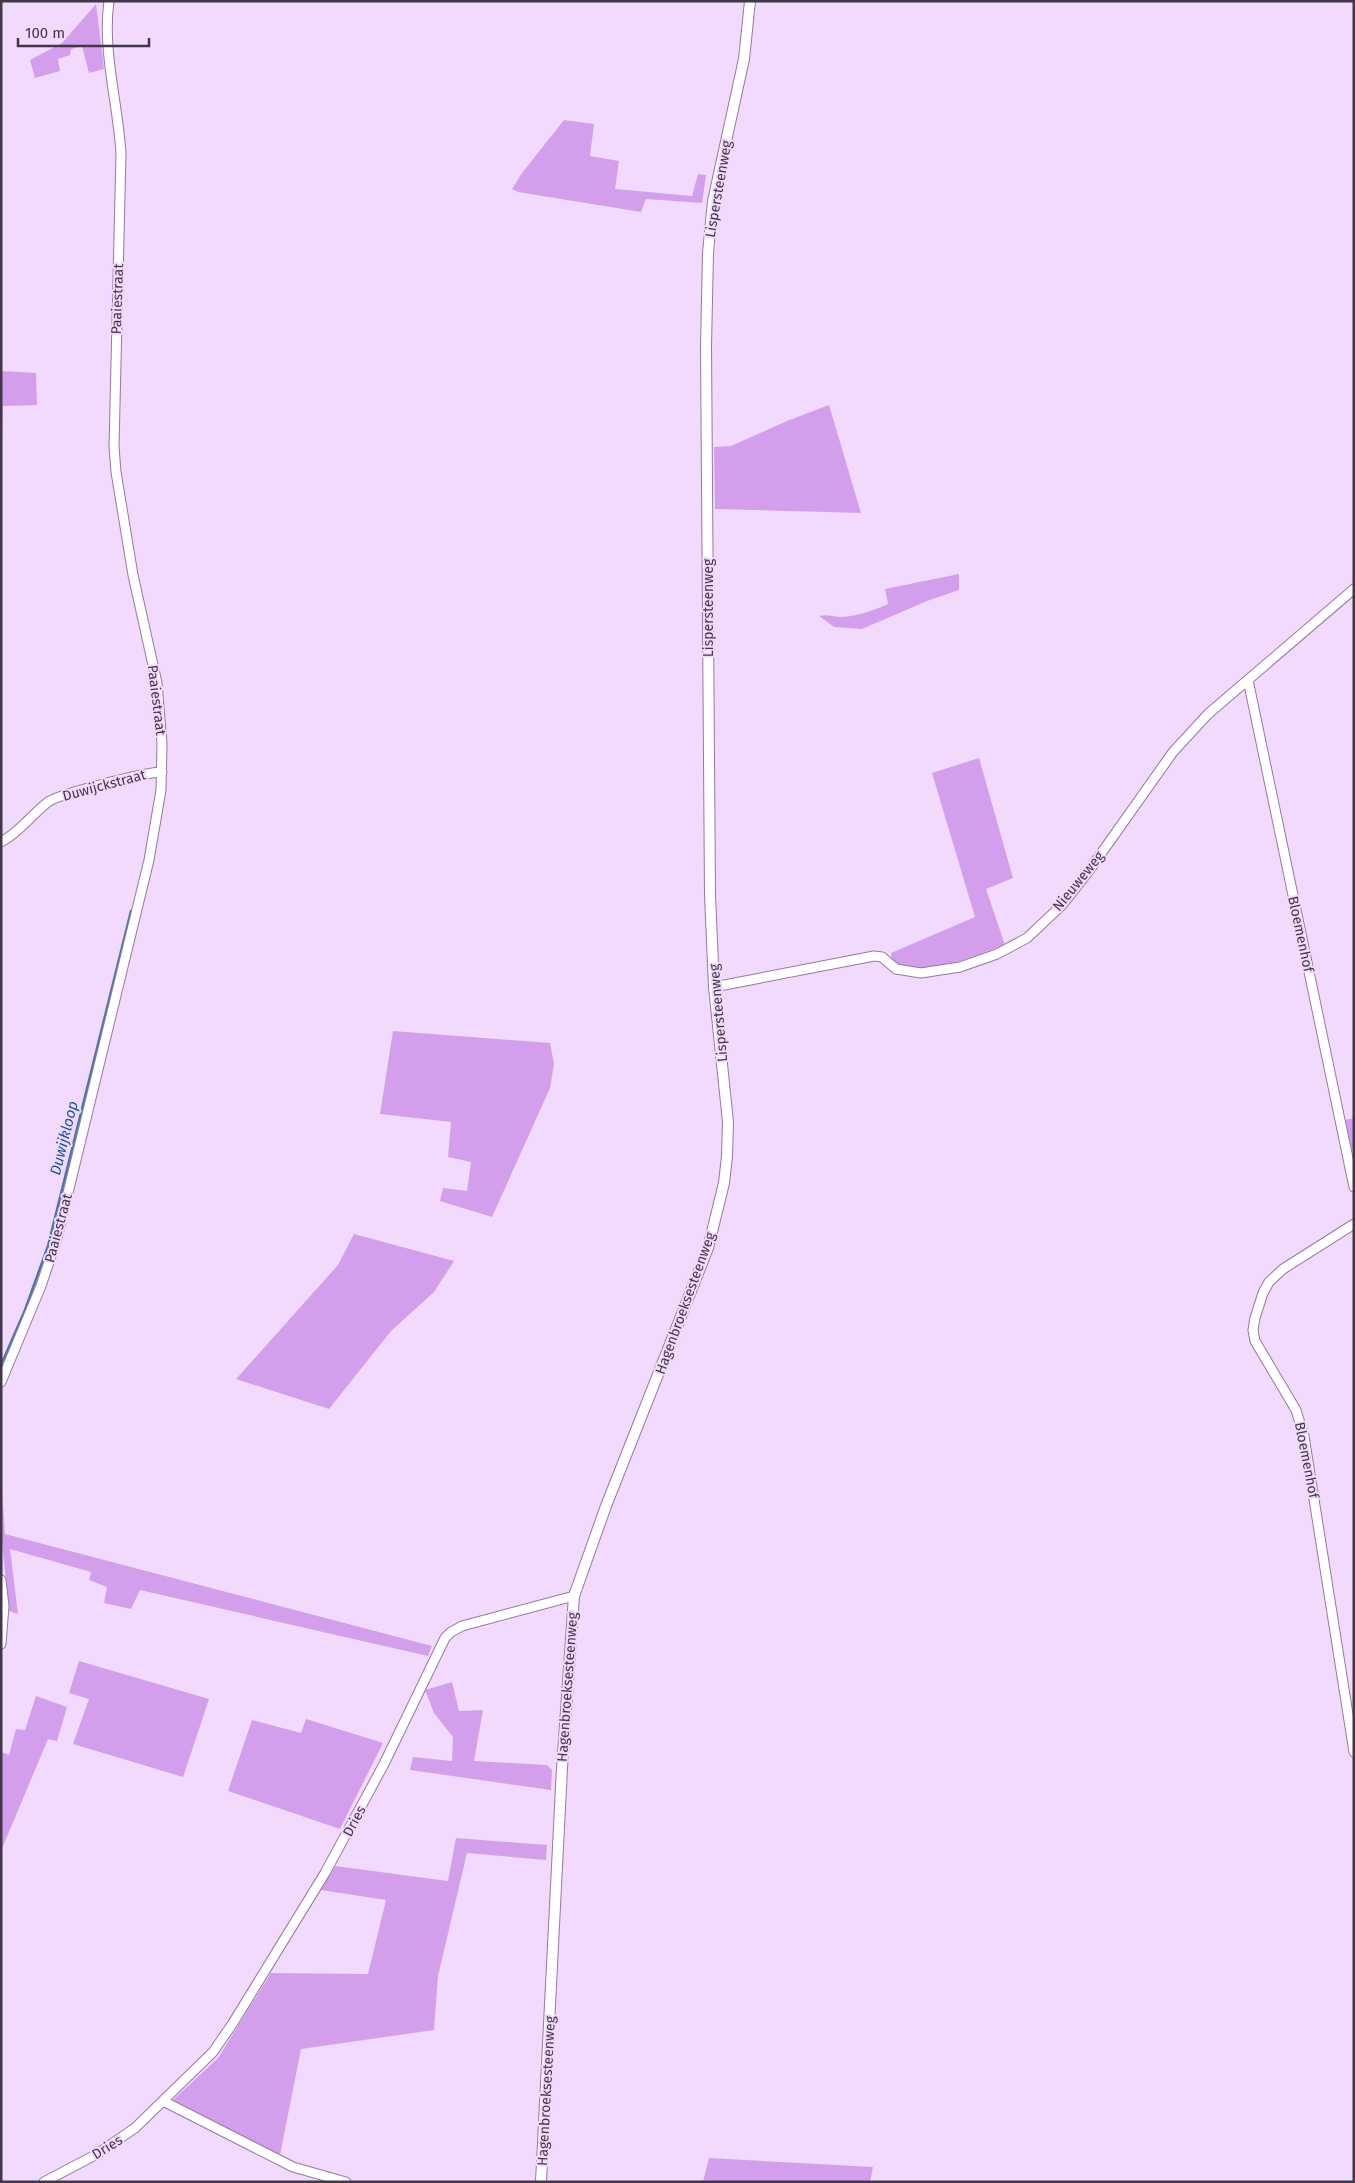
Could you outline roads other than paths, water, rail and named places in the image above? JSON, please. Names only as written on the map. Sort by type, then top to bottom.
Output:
[{"type":"street","name":"Paaiestraat","points":[[1,1382],[41,1286],[56,1238],[154,836],[162,772],[161,716],[157,683],[133,574],[116,472],[114,409],[122,153],[107,29],[109,1]]},
{"type":"street","name":"Lispersteenweg","points":[[716,1217],[724,1182],[728,1122],[714,987],[710,837],[706,356],[708,253],[713,201],[744,59],[750,1]]},
{"type":"street","name":"Nieuweweg","points":[[714,987],[874,956],[882,957],[896,969],[921,974],[969,964],[997,954],[1027,938],[1062,906],[1173,752],[1208,714],[1354,589]]},
{"type":"street","name":"Bloemenhof","points":[[1248,680],[1354,1187]]},
{"type":"street","name":"Duwijckstraat","points":[[1,842],[13,835],[52,800],[143,774],[162,772]]},
{"type":"street","name":"Hagenbroeksesteenweg","points":[[541,2182],[562,1768],[574,1596],[606,1506],[708,1248],[716,1217]]},
{"type":"street","name":"Bloemenhof","points":[[1354,1224],[1283,1269],[1269,1282],[1258,1307],[1253,1330],[1260,1352],[1280,1380],[1296,1410],[1304,1436],[1354,1752]]},
{"type":"street","points":[[1,1580],[4,1606],[1,1644]]},
{"type":"street","name":"Dries","points":[[44,2182],[117,2142],[135,2128],[213,2052],[233,2023],[347,1834],[445,1638],[462,1626],[574,1596]]},
{"type":"street","points":[[163,2101],[293,2167],[346,2182]]},
{"type":"waterway","name":"Duwijkloop","points":[[1,1365],[25,1310],[48,1246],[131,911]]}]
